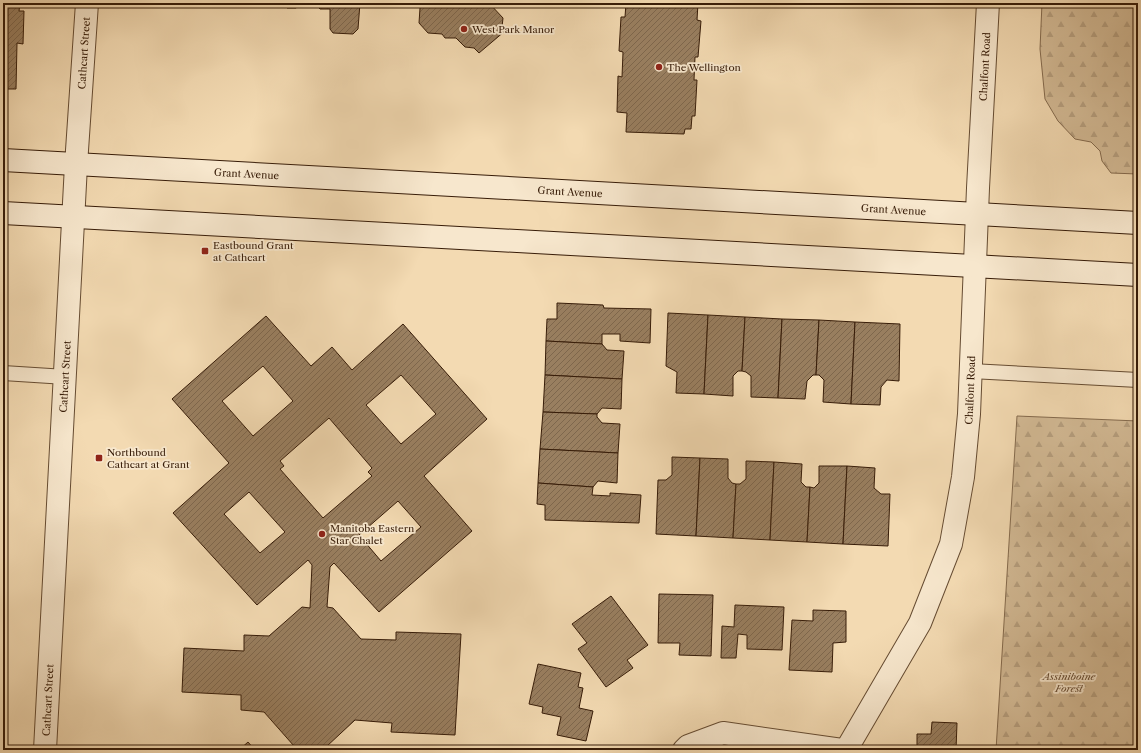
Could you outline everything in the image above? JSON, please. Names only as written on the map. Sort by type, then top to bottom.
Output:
[{"type":"main road","name":"Cathcart Street","points":[[46,750],[75,218],[76,165],[87,3]]},
{"type":"main road","name":"Chalfont Road","points":[[846,750],[920,623],[951,544],[963,477],[971,371],[977,214],[988,3]]},
{"type":"main road","name":"Grant Avenue","points":[[3,160],[1138,223]]},
{"type":"main road","points":[[3,213],[1138,275]]},
{"type":"main road","points":[[684,750],[688,746],[723,734],[842,750]]},
{"type":"lane","points":[[971,371],[1138,380]]},
{"type":"lane","points":[[3,373],[66,377]]},
{"type":"green space","points":[[1042,3],[1138,3],[1138,174],[1111,173],[1102,161],[1100,151],[1091,142],[1075,139],[1058,121],[1045,99],[1040,49]]},
{"type":"green space","name":"Assiniboine Forest","points":[[1017,416],[1138,421],[1138,750],[996,750]]},
{"type":"green space","points":[[748,745],[792,750],[707,750]]},
{"type":"building","points":[[3,3],[20,3],[19,11],[24,11],[23,44],[17,43],[16,89],[3,89]]},
{"type":"building","points":[[223,3],[236,3],[235,5]]},
{"type":"building","points":[[252,3],[270,3],[267,6],[254,6]]},
{"type":"building","points":[[283,3],[302,3],[296,8],[287,8]]},
{"type":"building","points":[[315,3],[360,3],[358,29],[353,34],[333,33],[330,29],[330,9],[320,9]]},
{"type":"building","name":"West Park Manor","points":[[415,3],[489,3],[503,18],[502,27],[505,31],[479,53],[474,48],[465,47],[456,38],[445,38],[442,34],[428,33],[419,23],[420,8]]},
{"type":"building","name":"The Wellington","points":[[626,3],[698,3],[697,20],[701,21],[698,57],[695,57],[694,80],[697,80],[695,116],[692,116],[691,129],[685,129],[684,134],[626,132],[627,113],[617,112],[618,76],[622,77],[623,52],[619,51],[621,17],[625,17]]},
{"type":"building","points":[[557,303],[603,305],[604,308],[651,309],[650,343],[620,341],[620,334],[602,334],[602,344],[546,341],[547,319],[557,319]]},
{"type":"building","points":[[668,313],[708,315],[704,394],[676,393],[677,372],[666,366]]},
{"type":"building","points":[[708,315],[745,317],[742,371],[738,371],[733,376],[733,396],[704,394]]},
{"type":"building","name":"Manitoba Eastern Star Chalet","points":[[266,316],[311,366],[332,347],[352,370],[403,324],[487,419],[424,476],[472,531],[379,612],[334,563],[330,567],[327,607],[333,608],[361,639],[396,640],[396,632],[461,634],[455,735],[391,732],[392,723],[355,720],[326,747],[319,747],[319,750],[300,750],[301,746],[294,746],[264,712],[241,710],[241,695],[182,692],[184,648],[244,651],[244,635],[269,636],[302,607],[310,608],[312,565],[308,560],[257,605],[173,513],[229,463],[172,399]],"holes":[[[263,366],[293,401],[253,436],[222,401]],[[401,375],[436,414],[401,444],[366,405]],[[329,418],[372,468],[368,472],[372,476],[323,518],[280,469],[284,466],[280,461]],[[249,492],[285,532],[260,553],[224,514]],[[398,501],[421,527],[381,561],[359,535]]]},
{"type":"building","points":[[745,317],[782,319],[778,398],[751,397],[751,376],[742,371]]},
{"type":"building","points":[[782,319],[819,320],[816,375],[813,375],[807,381],[805,399],[778,398]]},
{"type":"building","points":[[819,320],[855,322],[851,404],[823,402],[824,380],[819,375],[816,375]]},
{"type":"building","points":[[855,322],[900,324],[899,381],[887,380],[881,387],[880,405],[851,404]]},
{"type":"building","points":[[546,341],[602,344],[607,350],[624,351],[622,379],[545,375]]},
{"type":"building","points":[[545,375],[622,379],[621,409],[602,408],[597,414],[543,412]]},
{"type":"building","points":[[543,412],[597,414],[597,417],[602,423],[620,424],[618,453],[540,449]]},
{"type":"building","points":[[540,449],[618,453],[617,483],[598,481],[593,487],[538,483]]},
{"type":"building","points":[[672,457],[700,458],[696,536],[656,534],[658,480],[666,480],[672,475]]},
{"type":"building","points":[[700,458],[728,459],[728,478],[732,483],[736,484],[733,538],[696,536]]},
{"type":"building","points":[[746,461],[774,462],[770,540],[733,538],[736,484],[740,484],[746,479]]},
{"type":"building","points":[[774,462],[802,464],[801,482],[806,487],[810,487],[807,542],[770,540]]},
{"type":"building","points":[[819,466],[847,466],[843,544],[807,542],[810,487],[814,488],[819,483]]},
{"type":"building","points":[[847,466],[875,468],[874,488],[881,494],[890,494],[888,546],[843,544]]},
{"type":"building","points":[[538,483],[593,487],[592,495],[610,496],[610,493],[641,495],[639,523],[545,520],[545,505],[537,504]]},
{"type":"building","points":[[659,594],[713,595],[711,656],[679,655],[680,643],[658,643]]},
{"type":"building","points":[[611,596],[648,645],[627,660],[633,668],[606,687],[578,649],[587,643],[572,624]]},
{"type":"building","points":[[735,605],[784,607],[782,650],[747,649],[747,635],[738,634],[736,658],[721,658],[722,626],[734,627]]},
{"type":"building","points":[[813,610],[846,611],[846,642],[833,643],[832,672],[789,670],[792,620],[813,621]]},
{"type":"building","points":[[538,664],[581,673],[578,687],[583,688],[579,708],[593,711],[586,741],[557,735],[561,717],[542,713],[543,707],[529,704]]},
{"type":"building","points":[[932,722],[957,723],[956,750],[917,750],[917,734],[931,734]]},
{"type":"building","points":[[248,742],[255,750],[239,750]]},
{"type":"place","name":"West Park Manor","points":[[464,29]]},
{"type":"place","name":"The Wellington","points":[[659,67]]},
{"type":"place","name":"Eastbound Grant at Cathcart","points":[[205,251]]},
{"type":"place","name":"Northbound Cathcart at Grant","points":[[99,458]]},
{"type":"place","name":"Manitoba Eastern Star Chalet","points":[[322,534]]}]
